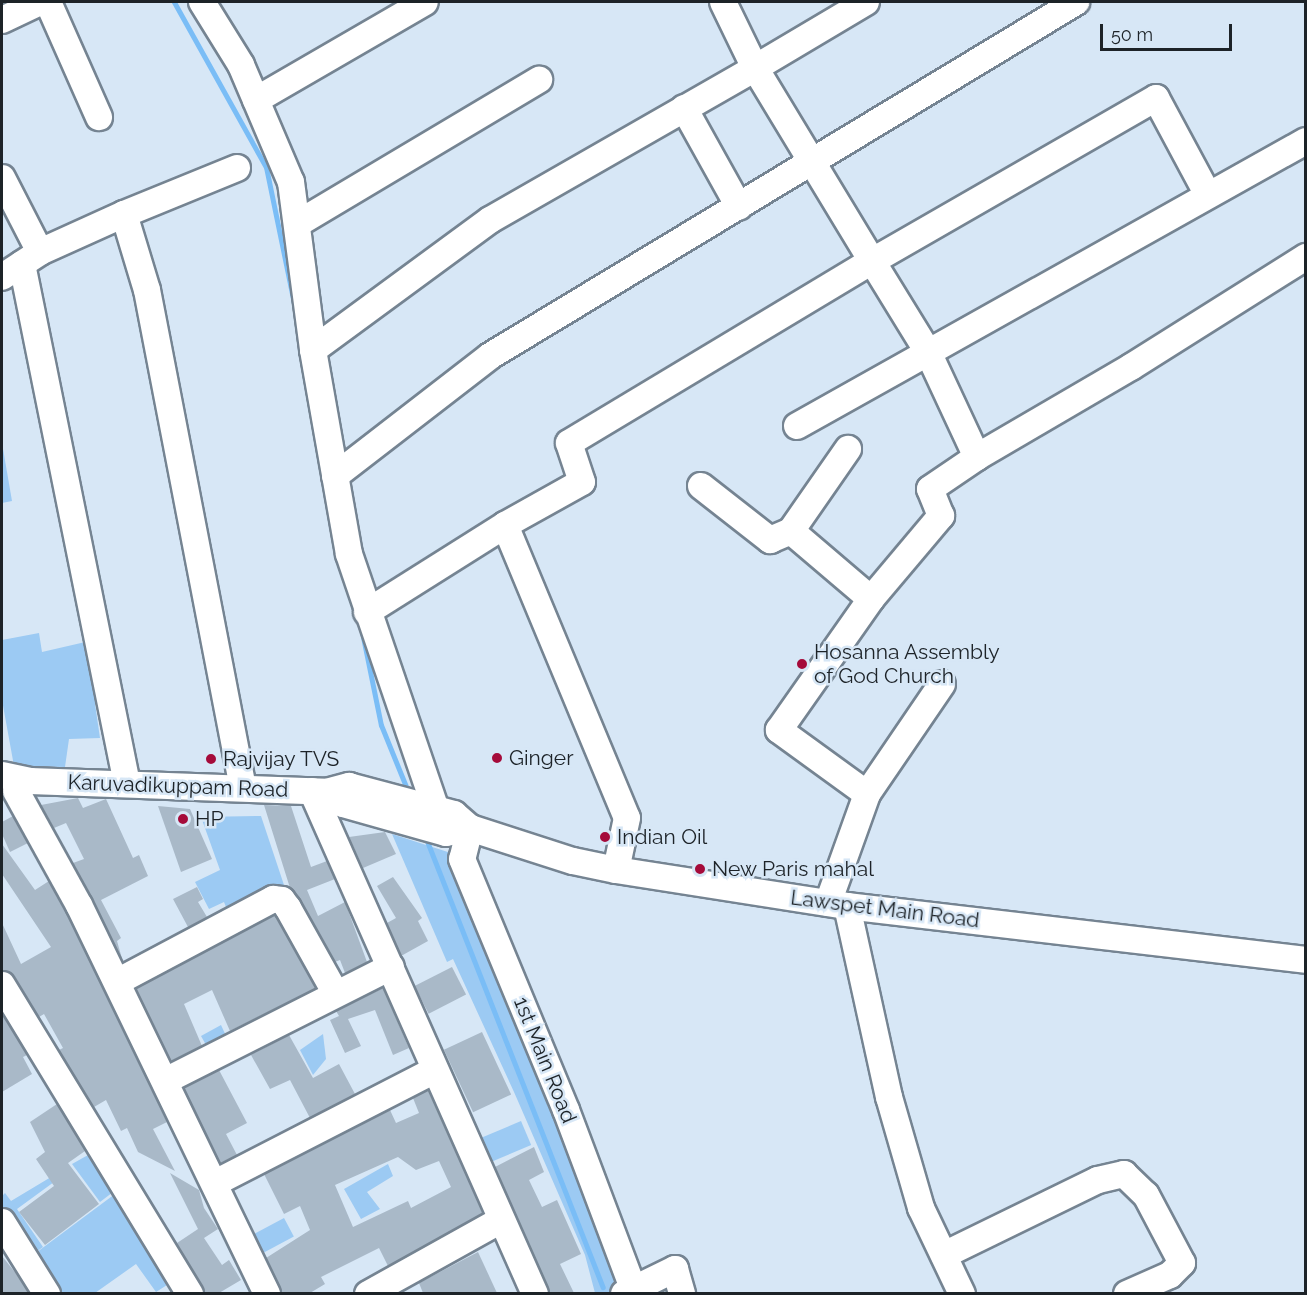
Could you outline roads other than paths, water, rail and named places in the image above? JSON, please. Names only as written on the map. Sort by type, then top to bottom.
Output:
[{"type":"street","points":[[2,20],[40,2]]},
{"type":"street","points":[[48,2],[99,117]]},
{"type":"street","points":[[202,2],[241,65],[291,182],[313,350],[349,554],[436,809]]},
{"type":"street","points":[[256,100],[425,2]]},
{"type":"street","points":[[723,2],[755,68],[928,352],[977,457]]},
{"type":"street","points":[[313,350],[490,220],[866,2]]},
{"type":"street","points":[[335,476],[490,356],[813,163],[1076,2]]},
{"type":"street","points":[[297,224],[539,80]]},
{"type":"street","points":[[367,612],[505,525],[582,482],[569,443],[872,261],[1156,98],[1208,195]]},
{"type":"street","points":[[684,108],[739,207]]},
{"type":"street","points":[[797,426],[1305,141]]},
{"type":"street","points":[[21,264],[124,214],[237,168]]},
{"type":"street","points":[[2,178],[127,784]]},
{"type":"street","points":[[124,214],[147,290],[243,788]]},
{"type":"street","points":[[867,794],[779,730],[871,600],[941,516],[930,489],[977,457],[1131,368],[1305,257]]},
{"type":"street","points":[[701,486],[770,540],[791,531],[848,449]]},
{"type":"street","points":[[505,525],[627,818],[616,870]]},
{"type":"street","points":[[791,531],[871,600]]},
{"type":"street","points":[[942,684],[867,794],[838,905],[921,1208],[962,1293]]},
{"type":"street","name":"Karuvadikuppam Road","points":[[12,787],[127,784],[319,791],[349,786],[454,814],[470,828]]},
{"type":"street","points":[[12,787],[117,982],[267,1293]]},
{"type":"street","points":[[319,791],[343,804],[446,833],[470,828]]},
{"type":"street","points":[[319,791],[435,1070],[535,1293]]},
{"type":"street","name":"Lawspet Main Road","points":[[470,828],[573,861],[616,870],[838,905],[1305,960]]},
{"type":"street","name":"1st Main Road","points":[[470,828],[462,859],[566,1110],[631,1292]]},
{"type":"street","points":[[117,982],[273,899],[282,900],[288,908],[336,994]]},
{"type":"street","points":[[165,1081],[391,967]]},
{"type":"street","points":[[2,985],[190,1293]]},
{"type":"street","points":[[215,1183],[435,1070]]},
{"type":"street","points":[[944,1255],[1098,1180],[1124,1174],[1146,1195],[1182,1263],[1170,1275],[1127,1293]]},
{"type":"street","points":[[368,1293],[501,1220]]},
{"type":"street","points":[[2,1222],[47,1293]]},
{"type":"street","points":[[631,1292],[675,1269],[682,1293]]},
{"type":"waterway","points":[[174,2],[266,167],[295,308]]},
{"type":"waterway","points":[[360,622],[381,725],[409,794]]},
{"type":"waterway","points":[[425,836],[603,1287]]},
{"type":"place","name":"Hosanna Assembly of God Church","points":[[802,664]]},
{"type":"place","name":"Ginger","points":[[497,758]]},
{"type":"place","name":"Rajvijay TVS","points":[[211,759]]},
{"type":"place","name":"HP","points":[[183,819]]},
{"type":"place","name":"Indian Oil","points":[[605,837]]},
{"type":"place","name":"New Paris mahal","points":[[700,869]]}]
